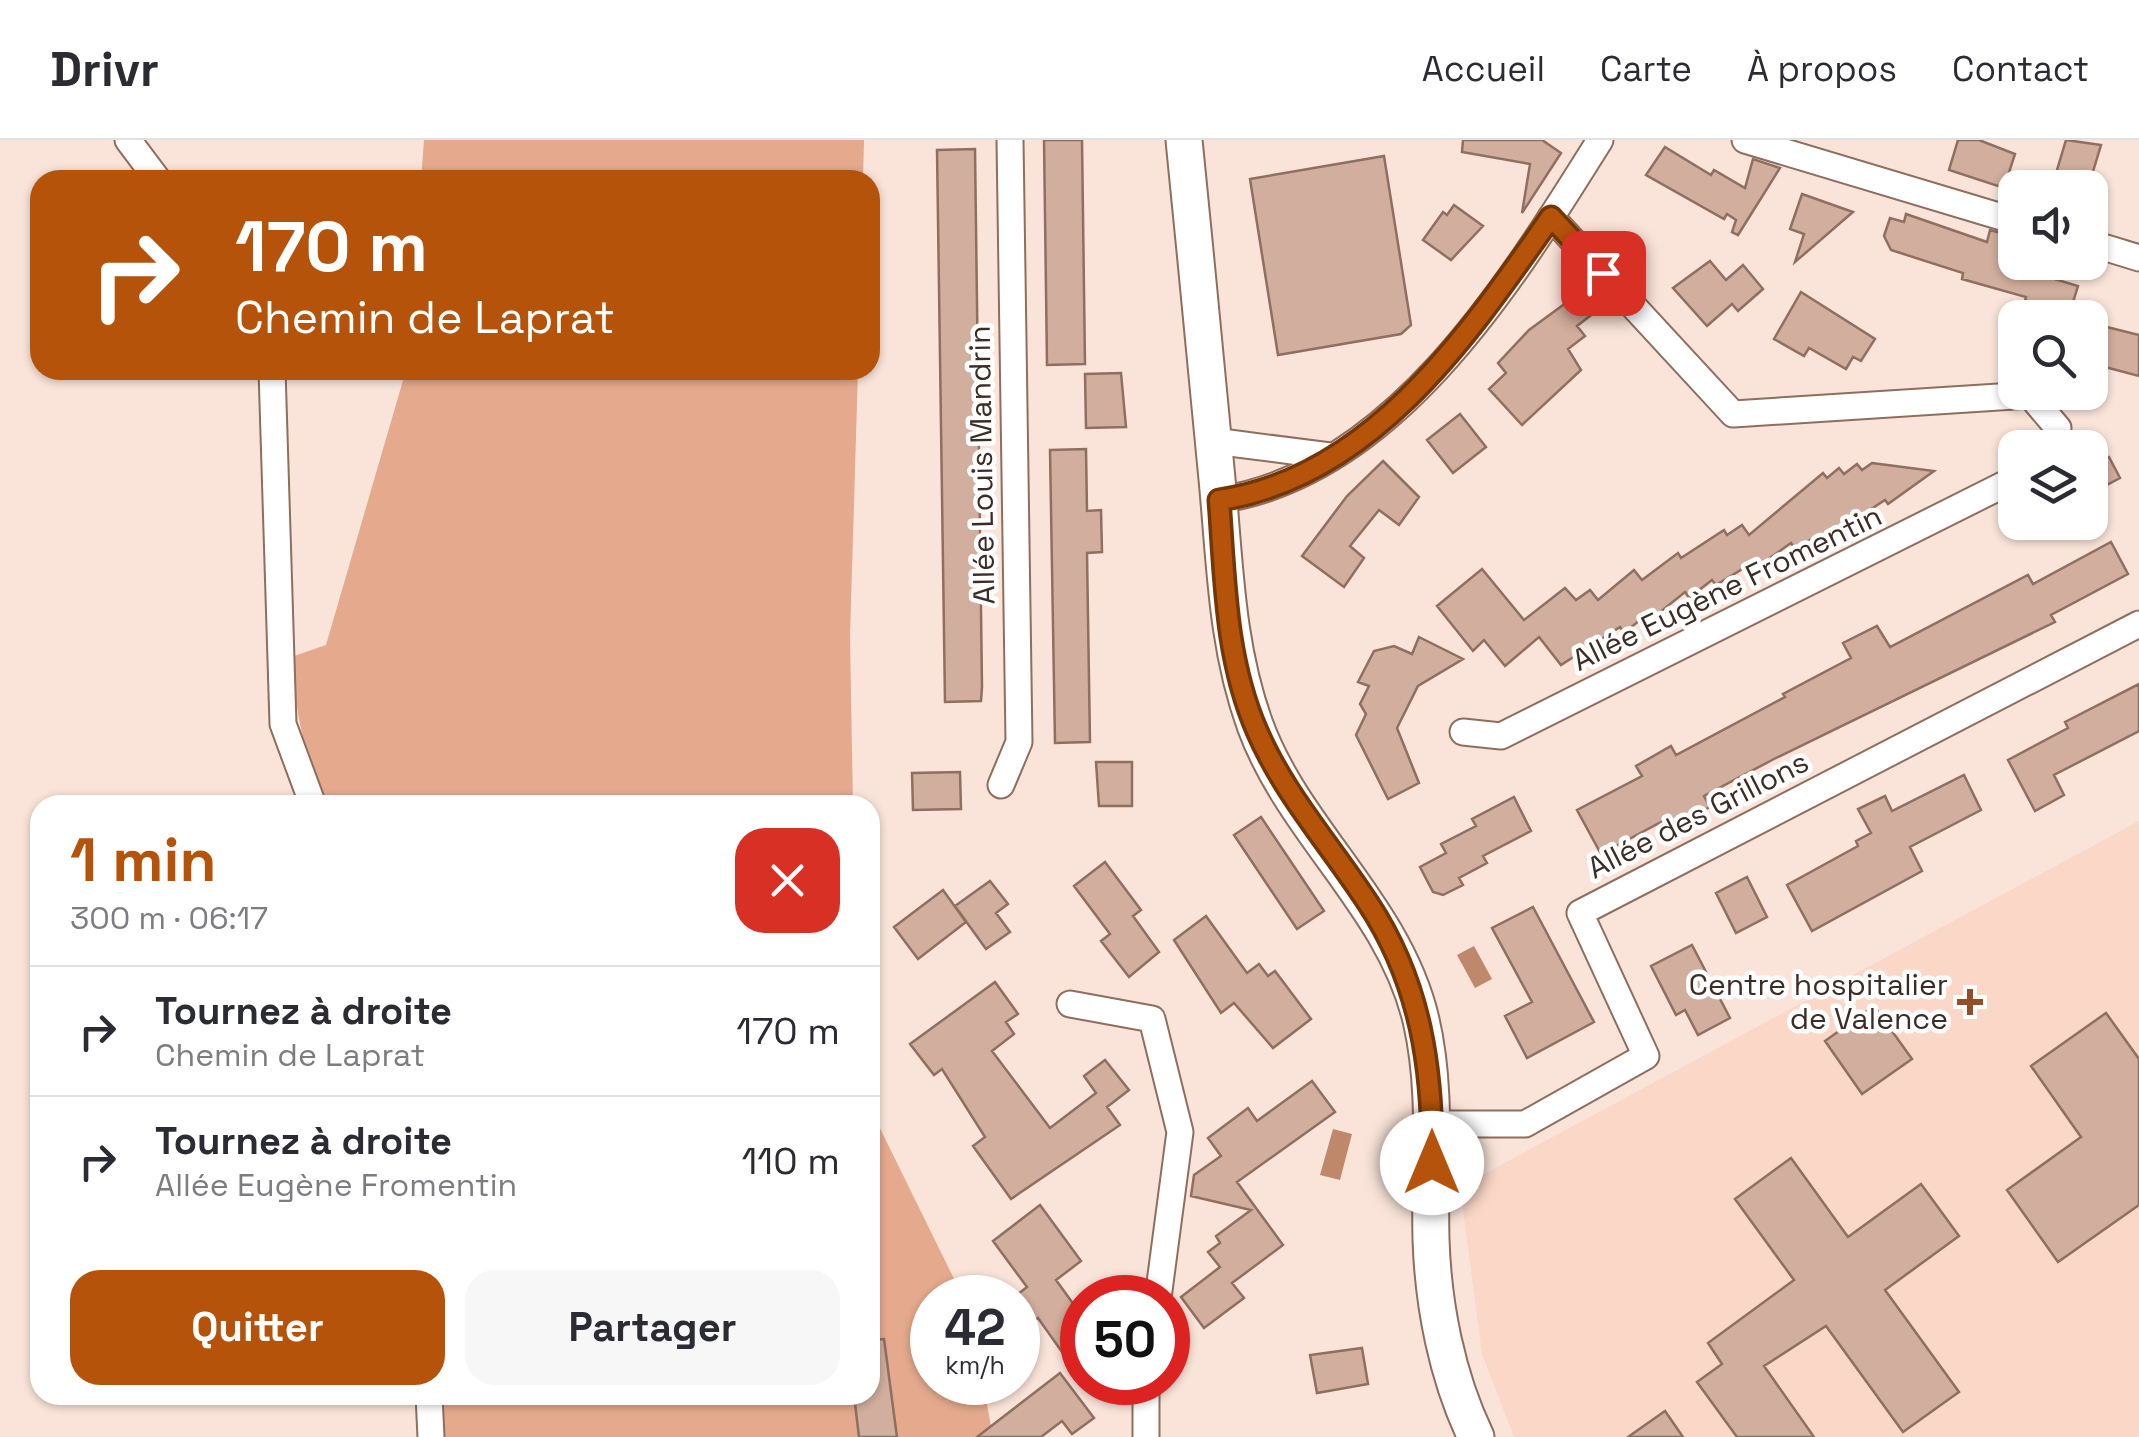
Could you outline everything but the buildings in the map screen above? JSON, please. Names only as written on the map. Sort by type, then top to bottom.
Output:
[{"type":"main road","points":[[1184,140],[1229,634],[1257,731],[1286,786],[1371,906],[1398,956],[1420,1016],[1431,1074],[1432,1242],[1442,1332],[1476,1437]]},
{"type":"street","points":[[128,140],[150,170]]},
{"type":"street","name":"Allée Louis Mandrin","points":[[1002,786],[1019,742],[1010,140]]},
{"type":"street","points":[[1219,500],[1250,496],[1302,477],[1412,395],[1446,359],[1551,217],[1600,140]]},
{"type":"street","points":[[1745,140],[1998,216]]},
{"type":"street","points":[[1551,217],[1733,414],[2030,395],[2058,430]]},
{"type":"street","points":[[2108,249],[2139,258]]},
{"type":"street","points":[[272,380],[283,724],[308,795]]},
{"type":"street","points":[[1214,441],[1330,456]]},
{"type":"street","name":"Allée Eugène Fromentin","points":[[1463,732],[1501,736],[1998,488]]},
{"type":"street","name":"Allée des Grillons","points":[[1432,1124],[1525,1124],[1646,1056],[1580,913],[2139,624]]},
{"type":"street","points":[[1070,1004],[1152,1019],[1180,1132],[1161,1275]]},
{"type":"street","points":[[429,1405],[431,1437]]},
{"type":"street","points":[[1146,1405],[1146,1437]]},
{"type":"shaded area","points":[[424,140],[864,140],[863,170],[422,170]]},
{"type":"shaded area","points":[[403,380],[858,380],[850,637],[853,795],[322,795],[302,732],[294,656],[326,645]]},
{"type":"shaded area","name":"Centre hospitalier de Valence","points":[[2139,821],[2139,1437],[1514,1437],[1482,1354],[1460,1187]]},
{"type":"shaded area","points":[[1474,946],[1492,979],[1475,988],[1457,955]]},
{"type":"shaded area","points":[[880,1128],[952,1275],[910,1275],[910,1405],[987,1405],[993,1437],[441,1437],[441,1405],[880,1405]]},
{"type":"shaded area","points":[[1333,1129],[1352,1134],[1340,1180],[1320,1175]]},
{"type":"place","name":"Centre hospitalier de Valence","points":[[1970,1002]]},
{"type":"route","points":[[1432,1163],[1431,1074],[1420,1016],[1398,956],[1371,906],[1286,786],[1257,731],[1242,688],[1229,634],[1219,500],[1250,496],[1302,477],[1412,395],[1477,323],[1551,217],[1603,273]]}]
